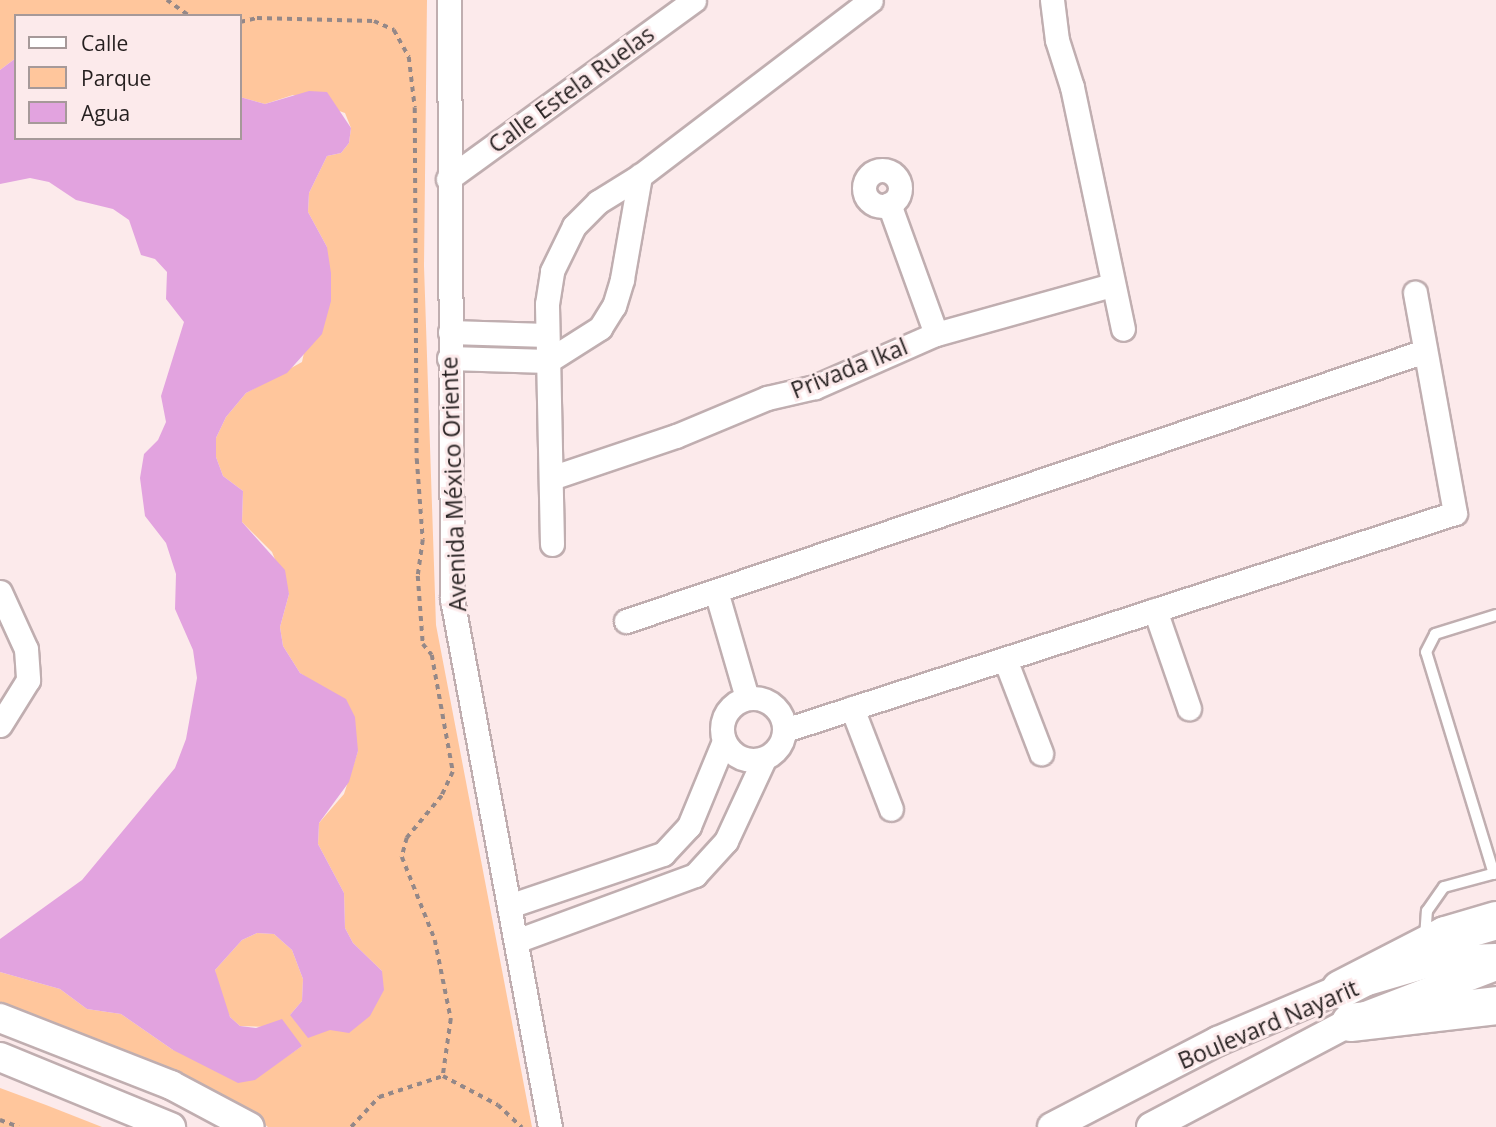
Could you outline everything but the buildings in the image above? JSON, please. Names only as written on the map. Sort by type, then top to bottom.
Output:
[{"type":"highway","points":[[1345,1005],[1424,944],[1496,920]]},
{"type":"highway","points":[[1345,1005],[1496,1005]]},
{"type":"street","name":"Avenida México Oriente","points":[[449,0],[452,599],[550,1127]]},
{"type":"street","name":"Calle Estela Ruelas","points":[[448,179],[694,0]]},
{"type":"street","points":[[552,544],[547,335],[552,271],[574,226],[598,202],[640,176],[871,0]]},
{"type":"street","points":[[1052,0],[1111,285],[1123,329]]},
{"type":"street","points":[[449,358],[548,361],[591,336],[614,306],[640,176]]},
{"type":"street","points":[[889,204],[936,334]]},
{"type":"street","name":"Privada Ikal","points":[[551,478],[676,436],[767,398],[815,387],[936,334],[1111,285]]},
{"type":"street","points":[[785,730],[1455,513],[1415,293]]},
{"type":"street","points":[[450,332],[547,335]]},
{"type":"street","points":[[626,621],[1425,351]]},
{"type":"street","points":[[716,590],[747,698]]},
{"type":"street","points":[[0,592],[26,649],[28,680],[0,725]]},
{"type":"street","points":[[1155,610],[1189,708]]},
{"type":"street","points":[[1005,659],[1041,754]]},
{"type":"street","points":[[516,941],[695,875],[726,841],[764,759],[779,748],[785,730],[779,712],[765,701],[747,698],[730,707],[722,723],[724,741],[733,754],[748,760],[764,759]]},
{"type":"street","points":[[852,708],[891,809]]},
{"type":"street","points":[[509,906],[663,854],[689,826],[724,741]]},
{"type":"street","name":"Boulevard Nayarit","points":[[1151,1127],[1345,1005],[1438,960],[1496,958]]},
{"type":"street","name":"Boulevard Nayarit","points":[[1052,1127],[1218,1041],[1496,966]]},
{"type":"street","points":[[0,1018],[171,1085],[250,1127]]},
{"type":"street","points":[[0,1057],[171,1127]]},
{"type":"lane","points":[[1424,944],[1427,911],[1444,887],[1495,874],[1426,652],[1436,634],[1496,615]]},
{"type":"path","points":[[167,0],[187,14]]},
{"type":"path","points":[[242,22],[257,18],[374,21],[394,30],[409,57],[415,108],[417,459],[423,540],[418,576],[423,644],[432,655],[453,772],[442,796],[407,838],[402,857],[435,940],[451,1020],[443,1076]]},
{"type":"path","points":[[351,1127],[379,1097],[443,1076],[498,1105],[522,1127]]},
{"type":"path","points":[[0,1120],[19,1127]]},
{"type":"green space","points":[[0,0],[427,0],[424,266],[436,625],[532,1127],[268,1127],[246,1110],[121,1052],[0,1004],[0,972],[60,989],[87,1009],[121,1014],[173,1050],[280,1061],[302,1046],[269,1027],[240,1026],[230,1017],[218,991],[215,970],[242,940],[257,933],[274,934],[292,950],[303,979],[302,1001],[290,1015],[382,971],[353,943],[345,928],[344,893],[318,844],[319,823],[344,794],[358,751],[319,686],[300,673],[283,646],[280,627],[289,594],[272,552],[242,522],[243,491],[223,476],[216,457],[216,438],[226,417],[246,393],[302,362],[327,247],[308,212],[309,193],[327,156],[341,153],[349,143],[351,128],[345,113],[293,95],[265,104],[242,98],[242,14],[14,14],[14,60],[0,70]]},
{"type":"green space","points":[[0,1088],[46,1105],[102,1127],[0,1127]]},
{"type":"water","points":[[14,60],[14,140],[242,140],[242,98],[265,104],[309,91],[327,92],[351,128],[349,143],[341,153],[327,156],[309,193],[308,212],[327,247],[331,273],[331,301],[322,334],[287,373],[246,393],[226,417],[216,438],[216,457],[223,476],[243,491],[242,522],[285,570],[289,594],[280,627],[283,646],[300,673],[346,699],[355,717],[358,751],[349,782],[319,823],[318,844],[344,893],[345,928],[353,943],[382,971],[384,990],[370,1016],[349,1033],[330,1030],[308,1038],[290,1015],[302,1001],[303,979],[292,950],[274,934],[257,933],[242,940],[215,970],[230,1017],[240,1026],[256,1028],[282,1019],[302,1046],[255,1080],[238,1083],[173,1050],[121,1014],[87,1009],[60,989],[0,972],[0,939],[82,880],[175,768],[186,739],[197,678],[193,650],[175,609],[176,574],[166,543],[145,516],[140,478],[144,454],[158,440],[166,422],[161,396],[184,322],[166,299],[167,272],[155,259],[141,255],[129,220],[113,209],[76,200],[49,182],[30,178],[0,184],[0,70]]}]
